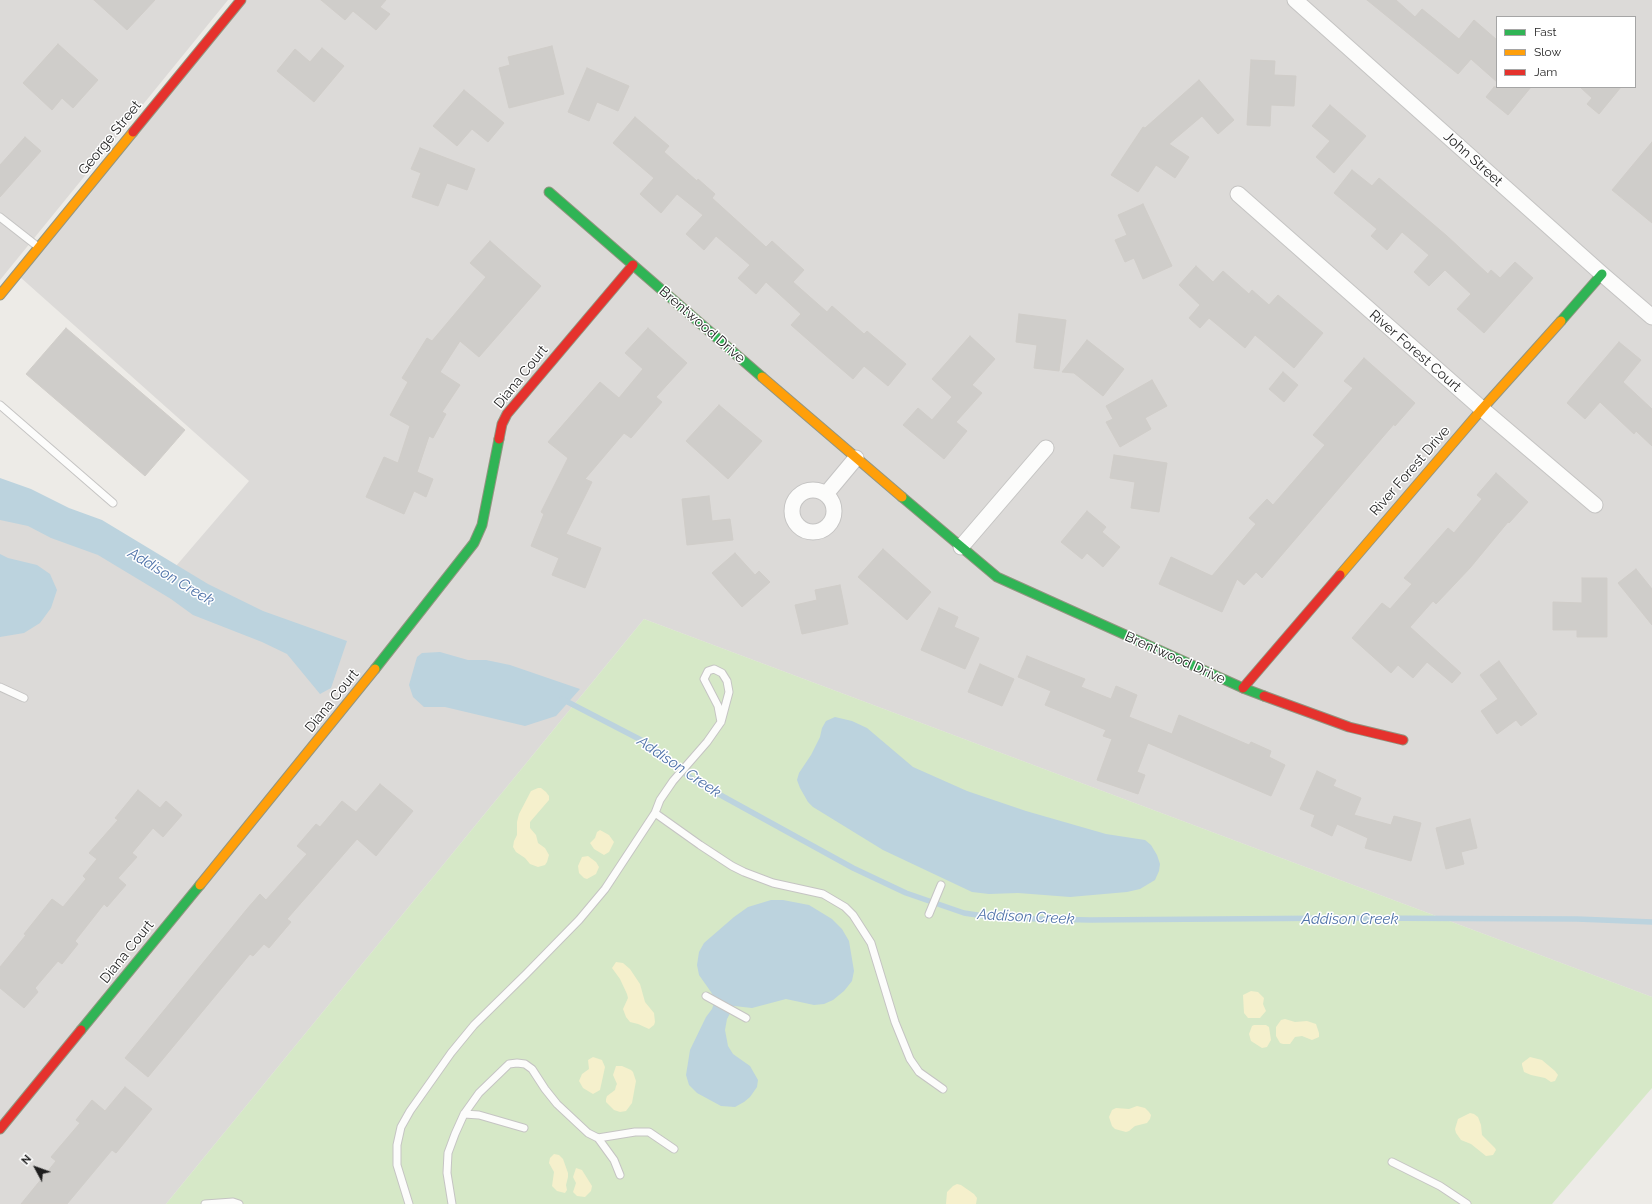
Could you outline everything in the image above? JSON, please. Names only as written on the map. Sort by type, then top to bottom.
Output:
[{"type":"street","name":"George Street","points":[[0,295],[241,0]]},
{"type":"street","name":"John Street","points":[[1303,3],[1602,274],[1652,317]]},
{"type":"street","name":"Brentwood Drive","points":[[549,192],[856,458],[997,577],[1243,688],[1349,726],[1403,740]]},
{"type":"street","name":"River Forest Court","points":[[1238,194],[1482,409],[1595,505]]},
{"type":"street","name":"Diana Court","points":[[0,1129],[335,720],[474,543],[482,525],[502,424],[507,414],[633,265]]},
{"type":"street","name":"River Forest Drive","points":[[1243,688],[1482,409],[1602,274]]},
{"type":"street","points":[[961,546],[1046,448]]},
{"type":"street","points":[[826,494],[856,458]]},
{"type":"lane","points":[[0,217],[38,248]]},
{"type":"lane","points":[[0,405],[113,503]]},
{"type":"lane","points":[[409,1204],[396,1165],[397,1145],[401,1127],[410,1111],[451,1053],[474,1025],[579,920],[605,889],[655,813],[660,800],[673,781],[707,742],[721,722],[729,692],[722,673],[714,669],[708,671],[704,678],[718,706],[721,722]]},
{"type":"lane","points":[[0,687],[24,698]]},
{"type":"lane","points":[[655,813],[700,846],[738,869],[774,883],[823,894],[845,907],[853,915],[871,943],[895,1022],[910,1059],[919,1072],[942,1089]]},
{"type":"lane","points":[[929,914],[940,888]]},
{"type":"lane","points":[[706,996],[746,1018]]},
{"type":"lane","points":[[452,1204],[447,1173],[448,1153],[464,1114],[479,1094],[509,1064],[525,1064],[532,1069],[544,1089],[557,1104],[588,1133],[598,1138],[614,1160],[620,1175]]},
{"type":"lane","points":[[464,1114],[480,1115],[524,1128]]},
{"type":"lane","points":[[598,1138],[635,1132],[649,1132],[674,1149]]},
{"type":"lane","points":[[1392,1162],[1440,1186],[1467,1204]]},
{"type":"lane","points":[[205,1204],[234,1202],[239,1204]]},
{"type":"shaded area","points":[[0,0],[228,0],[0,280]]},
{"type":"shaded area","points":[[247,0],[1652,0],[1652,997],[644,619],[166,1204],[0,1204],[0,502],[170,573],[249,481],[20,277]]},
{"type":"green space","points":[[644,619],[1652,997],[1652,1088],[1552,1204],[166,1204]]},
{"type":"sand","points":[[541,788],[546,792],[549,796],[549,800],[530,822],[530,828],[536,835],[538,843],[545,848],[549,855],[545,865],[538,867],[530,864],[525,858],[516,852],[513,847],[517,835],[517,822],[519,814],[531,791]]},
{"type":"sand","points":[[600,830],[609,835],[614,842],[609,852],[604,855],[594,849],[590,843]]},
{"type":"sand","points":[[588,856],[596,862],[599,867],[596,874],[587,879],[579,873],[578,866],[582,857]]},
{"type":"sand","points":[[616,962],[623,963],[630,969],[640,984],[645,1002],[654,1013],[655,1022],[649,1029],[630,1022],[626,1017],[623,1009],[628,998],[620,979],[612,968]]},
{"type":"sand","points":[[1251,991],[1258,992],[1264,998],[1263,1004],[1266,1011],[1260,1018],[1248,1018],[1244,1013],[1243,995]]},
{"type":"sand","points":[[1285,1019],[1295,1022],[1307,1021],[1316,1024],[1319,1037],[1312,1040],[1302,1036],[1295,1037],[1290,1044],[1280,1043],[1276,1036],[1276,1027],[1281,1020]]},
{"type":"sand","points":[[1266,1025],[1269,1027],[1271,1040],[1267,1047],[1262,1048],[1251,1041],[1249,1034],[1252,1026]]},
{"type":"sand","points":[[593,1057],[602,1060],[605,1067],[600,1090],[593,1094],[583,1088],[579,1081],[582,1074],[589,1069],[588,1060]]},
{"type":"sand","points":[[1530,1057],[1542,1060],[1555,1071],[1558,1075],[1555,1081],[1551,1082],[1545,1078],[1524,1072],[1522,1063]]},
{"type":"sand","points":[[616,1066],[622,1066],[631,1070],[636,1081],[632,1103],[626,1111],[620,1112],[614,1110],[606,1102],[607,1096],[615,1090],[617,1084],[613,1075]]},
{"type":"sand","points":[[1137,1106],[1145,1108],[1151,1115],[1147,1123],[1135,1126],[1126,1132],[1115,1129],[1112,1126],[1109,1117],[1112,1110],[1116,1108],[1129,1109]]},
{"type":"sand","points":[[1470,1113],[1478,1117],[1482,1135],[1495,1148],[1496,1150],[1493,1155],[1486,1156],[1471,1144],[1461,1140],[1456,1133],[1455,1129],[1458,1119]]},
{"type":"sand","points":[[554,1154],[559,1155],[563,1159],[568,1173],[566,1185],[567,1190],[565,1193],[557,1191],[552,1186],[554,1172],[549,1163],[550,1158]]},
{"type":"sand","points":[[576,1168],[582,1170],[592,1186],[591,1191],[585,1197],[577,1196],[573,1192],[576,1183],[573,1177]]},
{"type":"sand","points":[[957,1184],[974,1194],[977,1198],[976,1204],[946,1204],[947,1192]]},
{"type":"water","points":[[0,478],[31,489],[69,508],[102,520],[208,584],[263,611],[347,641],[331,688],[320,694],[287,654],[262,642],[193,615],[171,599],[98,555],[51,538],[28,526],[0,520]]},
{"type":"water","points":[[0,554],[8,558],[37,565],[50,574],[57,590],[51,608],[40,623],[24,633],[0,637]]},
{"type":"water","points":[[440,652],[468,660],[486,660],[510,665],[580,689],[556,716],[525,726],[445,707],[424,707],[413,697],[409,685],[417,657],[422,653]]},
{"type":"water","points":[[835,717],[852,721],[867,728],[913,767],[967,791],[1026,811],[1106,834],[1145,840],[1151,845],[1160,864],[1155,880],[1140,889],[1127,892],[1070,897],[1018,893],[989,894],[972,892],[883,850],[813,807],[808,802],[797,780],[799,773],[811,755],[820,737],[822,728],[826,721]]},
{"type":"water","points":[[771,900],[783,900],[809,905],[832,919],[842,929],[849,941],[854,971],[852,981],[844,991],[833,1000],[824,1004],[814,1005],[786,999],[752,1008],[734,1006],[727,1019],[725,1030],[728,1046],[733,1054],[750,1066],[758,1080],[757,1087],[750,1097],[744,1102],[735,1107],[721,1106],[697,1093],[689,1085],[686,1075],[690,1050],[706,1017],[712,1009],[715,1000],[699,975],[697,965],[699,952],[704,943],[734,917],[748,907]]},
{"type":"building","points":[[94,0],[155,0],[127,30]]},
{"type":"building","points":[[321,0],[386,0],[380,7],[390,14],[376,30],[353,11],[345,20]]},
{"type":"building","points":[[1367,0],[1396,0],[1415,17],[1422,9],[1459,39],[1474,20],[1496,39],[1496,81],[1471,59],[1458,74]]},
{"type":"building","points":[[58,44],[98,80],[73,108],[62,98],[52,110],[23,83]]},
{"type":"building","points":[[552,46],[564,94],[509,108],[499,68],[510,65],[508,57]]},
{"type":"building","points":[[322,48],[344,66],[314,102],[277,71],[295,49],[310,62]]},
{"type":"building","points":[[1251,60],[1275,61],[1274,75],[1296,76],[1294,106],[1271,105],[1270,126],[1247,125]]},
{"type":"building","points":[[587,68],[629,86],[618,111],[597,102],[589,121],[568,112]]},
{"type":"building","points":[[1199,80],[1234,120],[1218,134],[1202,116],[1169,144],[1189,157],[1175,178],[1156,165],[1138,192],[1111,175],[1143,127],[1145,128]]},
{"type":"building","points":[[1494,87],[1530,88],[1508,115],[1486,97]]},
{"type":"building","points":[[1581,88],[1620,88],[1599,114],[1587,104],[1592,98]]},
{"type":"building","points":[[464,90],[504,123],[488,142],[472,129],[457,146],[433,126]]},
{"type":"building","points":[[1330,105],[1366,136],[1334,173],[1316,157],[1330,141],[1312,126]]},
{"type":"building","points":[[635,117],[669,146],[664,152],[697,181],[698,179],[715,194],[712,198],[766,247],[772,241],[804,270],[793,282],[827,312],[832,306],[864,334],[867,331],[906,364],[888,386],[864,366],[853,379],[824,354],[791,325],[801,314],[766,282],[756,294],[738,278],[750,265],[716,236],[704,250],[686,234],[703,215],[677,194],[661,213],[640,194],[654,178],[613,143]]},
{"type":"building","points":[[25,137],[41,151],[0,197],[0,165]]},
{"type":"building","points":[[1652,142],[1652,223],[1612,190]]},
{"type":"building","points":[[420,148],[475,169],[467,190],[447,183],[438,206],[412,197],[421,173],[411,169]]},
{"type":"building","points":[[1352,170],[1372,186],[1379,178],[1447,236],[1488,274],[1491,270],[1500,278],[1515,262],[1533,278],[1484,333],[1457,309],[1471,294],[1445,270],[1429,286],[1414,272],[1429,255],[1402,232],[1387,250],[1371,236],[1377,229],[1334,193]]},
{"type":"building","points":[[1143,204],[1172,266],[1143,279],[1134,258],[1125,262],[1115,240],[1127,235],[1118,215]]},
{"type":"building","points":[[490,241],[541,286],[479,357],[460,341],[440,372],[460,385],[442,412],[446,414],[433,438],[429,436],[417,472],[433,479],[426,497],[414,491],[404,514],[366,497],[384,457],[398,463],[410,426],[390,415],[408,382],[402,378],[427,338],[432,341],[486,277],[470,263]]},
{"type":"building","points":[[1196,266],[1213,282],[1223,271],[1249,294],[1252,290],[1269,305],[1278,295],[1323,333],[1294,368],[1255,335],[1245,348],[1209,318],[1200,328],[1189,318],[1200,305],[1179,285]]},
{"type":"building","points":[[1019,314],[1066,320],[1059,371],[1034,368],[1037,345],[1016,342]]},
{"type":"building","points":[[66,328],[185,430],[145,476],[26,374]]},
{"type":"building","points":[[648,328],[687,363],[656,397],[662,402],[631,438],[624,433],[585,479],[592,482],[566,534],[601,548],[585,588],[552,575],[559,558],[531,546],[544,514],[541,512],[568,458],[548,442],[600,382],[619,398],[643,369],[625,353]]},
{"type":"building","points":[[970,336],[995,359],[972,385],[982,393],[956,422],[967,431],[944,459],[903,425],[918,408],[932,420],[952,397],[932,379]]},
{"type":"building","points":[[1087,340],[1124,369],[1103,396],[1074,373],[1062,372]]},
{"type":"building","points":[[1619,342],[1641,360],[1623,382],[1652,409],[1652,446],[1636,431],[1634,434],[1600,402],[1585,419],[1567,403]]},
{"type":"building","points":[[1364,358],[1415,403],[1395,426],[1394,424],[1262,578],[1256,572],[1244,585],[1237,579],[1222,612],[1159,584],[1171,557],[1212,576],[1256,524],[1249,518],[1267,499],[1273,505],[1325,445],[1313,435],[1353,388],[1344,381]]},
{"type":"building","points":[[1283,372],[1298,385],[1284,402],[1269,389]]},
{"type":"building","points":[[1152,380],[1167,406],[1145,418],[1151,429],[1120,447],[1106,422],[1113,419],[1106,406]]},
{"type":"building","points":[[719,405],[762,441],[728,479],[686,441]]},
{"type":"building","points":[[1114,455],[1167,463],[1159,512],[1131,508],[1135,482],[1110,478]]},
{"type":"building","points":[[1496,473],[1528,502],[1509,523],[1508,522],[1470,568],[1436,604],[1433,601],[1410,627],[1461,673],[1452,683],[1427,662],[1413,678],[1398,665],[1391,673],[1352,638],[1382,603],[1390,609],[1412,584],[1404,578],[1448,528],[1454,533],[1482,499],[1477,495]]},
{"type":"building","points":[[709,496],[712,521],[730,519],[733,540],[687,545],[682,499]]},
{"type":"building","points":[[1087,511],[1106,527],[1102,532],[1120,547],[1103,567],[1087,553],[1082,559],[1061,542]]},
{"type":"building","points":[[883,549],[931,592],[907,620],[858,577]]},
{"type":"building","points":[[735,553],[755,575],[759,571],[770,582],[742,607],[712,573]]},
{"type":"building","points":[[1636,569],[1652,589],[1652,625],[1618,583]]},
{"type":"building","points":[[1582,578],[1607,578],[1607,637],[1577,637],[1577,630],[1553,630],[1553,602],[1582,603]]},
{"type":"building","points":[[840,585],[848,624],[802,634],[795,605],[817,600],[815,590]]},
{"type":"building","points":[[939,608],[958,617],[954,627],[979,638],[965,669],[921,650]]},
{"type":"building","points":[[1027,656],[1085,679],[1081,687],[1111,699],[1116,686],[1137,695],[1129,717],[1172,734],[1179,715],[1249,745],[1251,742],[1271,751],[1269,757],[1285,765],[1271,796],[1148,743],[1137,772],[1145,775],[1138,794],[1097,780],[1112,739],[1103,736],[1106,730],[1045,705],[1051,691],[1018,677]]},
{"type":"building","points":[[1499,661],[1537,714],[1521,726],[1516,720],[1497,734],[1481,711],[1498,699],[1480,675]]},
{"type":"building","points":[[980,664],[1014,679],[1002,706],[968,692]]},
{"type":"building","points":[[1317,771],[1336,780],[1333,786],[1361,798],[1354,815],[1391,825],[1394,816],[1421,823],[1411,861],[1365,848],[1368,838],[1337,824],[1332,836],[1311,826],[1315,815],[1300,809]]},
{"type":"building","points":[[380,784],[413,811],[376,856],[357,839],[287,919],[291,922],[269,948],[264,944],[253,956],[250,954],[148,1077],[125,1058],[260,894],[266,900],[307,854],[297,846],[316,824],[320,827],[342,801],[356,812]]},
{"type":"building","points":[[138,790],[160,808],[166,801],[182,815],[163,837],[153,828],[132,853],[137,857],[118,878],[126,885],[107,907],[104,904],[75,941],[78,944],[62,964],[58,961],[35,988],[38,992],[24,1008],[0,988],[0,967],[26,935],[24,934],[52,899],[63,907],[86,879],[83,876],[97,859],[89,853],[118,820],[115,818]]},
{"type":"building","points":[[1470,819],[1477,848],[1461,852],[1464,864],[1446,869],[1436,828]]},
{"type":"building","points":[[125,1087],[152,1109],[116,1153],[112,1150],[67,1204],[21,1204],[56,1161],[51,1157],[80,1123],[76,1120],[92,1100],[105,1111]]},
{"type":"waterway","name":"Addison Creek","points":[[562,699],[643,741],[695,781],[853,868],[906,893],[964,913],[997,918],[1090,920],[1345,918],[1577,919],[1652,922]]},
{"type":"traffic: fast","points":[[549,192],[762,377]]},
{"type":"traffic: fast","points":[[1561,321],[1602,274]]},
{"type":"traffic: fast","points":[[375,669],[474,543],[482,525],[499,439]]},
{"type":"traffic: fast","points":[[902,497],[997,577],[1243,688],[1264,696]]},
{"type":"traffic: fast","points":[[81,1030],[200,885]]},
{"type":"traffic: slow","points":[[0,295],[133,132]]},
{"type":"traffic: slow","points":[[1340,575],[1482,409],[1561,321]]},
{"type":"traffic: slow","points":[[762,377],[902,497]]},
{"type":"traffic: slow","points":[[200,885],[375,669]]},
{"type":"traffic: jam","points":[[133,132],[241,0]]},
{"type":"traffic: jam","points":[[499,439],[502,424],[507,414],[633,265]]},
{"type":"traffic: jam","points":[[1243,688],[1340,575]]},
{"type":"traffic: jam","points":[[1264,696],[1349,727],[1403,740]]},
{"type":"traffic: jam","points":[[0,1129],[81,1030]]}]
